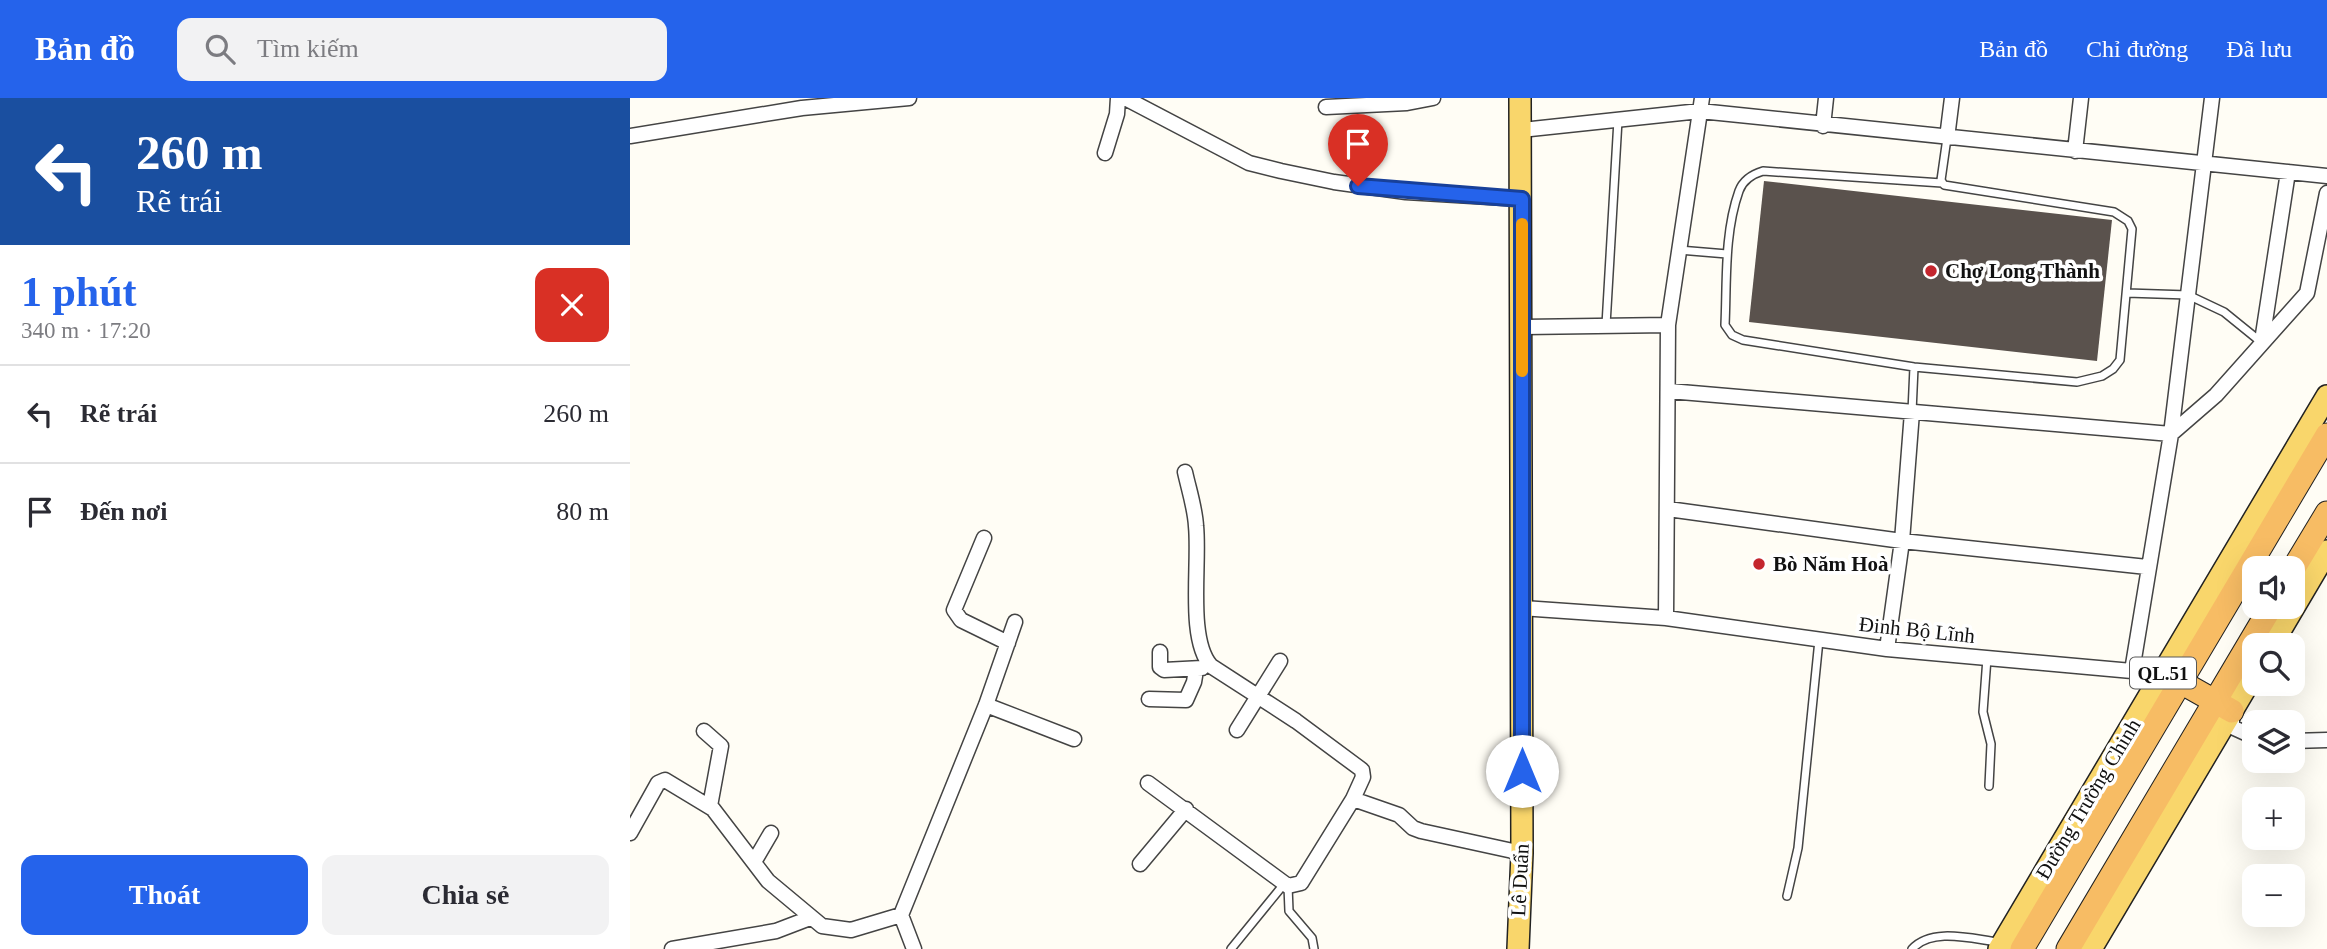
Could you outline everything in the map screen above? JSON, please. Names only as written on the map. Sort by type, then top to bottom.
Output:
[{"type":"highway","name":"Đường Trường Chinh","points":[[2008,947],[2172,677],[2327,435]]},
{"type":"highway","points":[[2301,556],[2327,513]]},
{"type":"highway","name":"QL.51","points":[[2068,949],[2224,706],[2265,619]]},
{"type":"highway","points":[[2172,677],[2224,706]]},
{"type":"main road","name":"Lê Duẩn","points":[[1518,949],[1522,853],[1520,98]]},
{"type":"main road","name":"Đường Trường Chinh","points":[[2172,677],[2327,396]]},
{"type":"main road","points":[[2279,633],[2327,551]]},
{"type":"main road","name":"QL.51","points":[[2091,949],[2224,706],[2242,687]]},
{"type":"street","points":[[630,136],[802,103],[909,98]]},
{"type":"street","points":[[1105,153],[1117,114],[1118,98]]},
{"type":"street","points":[[1125,98],[1249,163],[1334,182],[1406,192],[1522,199]]},
{"type":"street","points":[[1326,107],[1408,103],[1433,98]]},
{"type":"street","points":[[1823,126],[1826,98]]},
{"type":"street","points":[[1947,138],[1952,98]]},
{"type":"street","points":[[2075,151],[2081,98]]},
{"type":"street","points":[[2132,671],[2171,434],[2212,98]]},
{"type":"street","points":[[1521,130],[1618,120],[1701,104],[1823,126],[2327,176]]},
{"type":"street","points":[[1666,618],[1668,325],[1701,104]]},
{"type":"street","points":[[2262,343],[2288,172]]},
{"type":"street","points":[[1669,391],[2171,434],[2217,395],[2307,293],[2327,193]]},
{"type":"street","points":[[1522,327],[1668,325]]},
{"type":"street","points":[[1887,649],[1902,541],[1912,412]]},
{"type":"street","points":[[1148,783],[1286,885],[1301,883],[1353,799],[1363,777],[1362,770],[1259,696],[1211,666],[1201,656],[1198,636],[1196,525],[1185,472]]},
{"type":"street","points":[[1668,509],[1902,541],[2147,567]]},
{"type":"street","points":[[984,538],[954,610],[961,620],[1008,643]]},
{"type":"street","name":"Đinh Bộ Lĩnh","points":[[1522,608],[1666,618],[1887,649],[2132,671],[2146,677],[2172,677]]},
{"type":"street","points":[[914,949],[901,915],[986,705],[1015,622]]},
{"type":"street","points":[[1160,652],[1160,667],[1164,670],[1196,670],[1211,666]]},
{"type":"street","points":[[1237,730],[1280,661]]},
{"type":"street","points":[[1149,699],[1186,700],[1196,670]]},
{"type":"street","points":[[986,705],[1074,740]]},
{"type":"street","points":[[2224,706],[2232,727],[2242,732]]},
{"type":"street","points":[[704,732],[721,746],[718,776],[710,806]]},
{"type":"street","points":[[2305,741],[2327,740]]},
{"type":"street","points":[[630,833],[661,779],[710,806],[778,892],[810,918],[835,930],[850,930],[901,915]]},
{"type":"street","points":[[1353,799],[1399,815],[1413,828],[1421,831],[1522,853]]},
{"type":"street","points":[[1140,864],[1186,809]]},
{"type":"street","points":[[754,862],[771,833]]},
{"type":"street","points":[[672,949],[776,931],[810,918]]},
{"type":"lane","points":[[1606,325],[1618,120]]},
{"type":"lane","points":[[1942,183],[1947,138]]},
{"type":"lane","points":[[1763,171],[1942,183],[2048,200],[2122,216],[2132,229],[2120,360],[2113,369],[2090,381],[1914,368],[1743,340],[1732,335],[1726,325],[1727,254],[1740,190],[1753,174],[1763,171]]},
{"type":"lane","points":[[1679,250],[1727,254]]},
{"type":"lane","points":[[2127,293],[2188,295],[2224,312],[2262,343]]},
{"type":"lane","points":[[1912,412],[1914,368]]},
{"type":"lane","points":[[1787,896],[1798,848],[1819,639]]},
{"type":"lane","points":[[1987,658],[1983,712],[1991,744],[1989,786]]},
{"type":"lane","points":[[1231,949],[1286,885]]},
{"type":"lane","points":[[1286,885],[1289,911],[1312,938],[1314,949]]},
{"type":"lane","points":[[1912,949],[1918,942],[1933,937],[2008,947]]},
{"type":"building","name":"Chợ Long Thành","points":[[1764,181],[2112,220],[2097,361],[1749,322]]},
{"type":"slow traffic","points":[[1522,224],[1522,371]]},
{"type":"place","name":"Chợ Long Thành","points":[[1931,271]]},
{"type":"place","name":"Bò Năm Hoà","points":[[1759,564]]},
{"type":"route","points":[[1358,186],[1406,192],[1522,199],[1522,771]]}]
